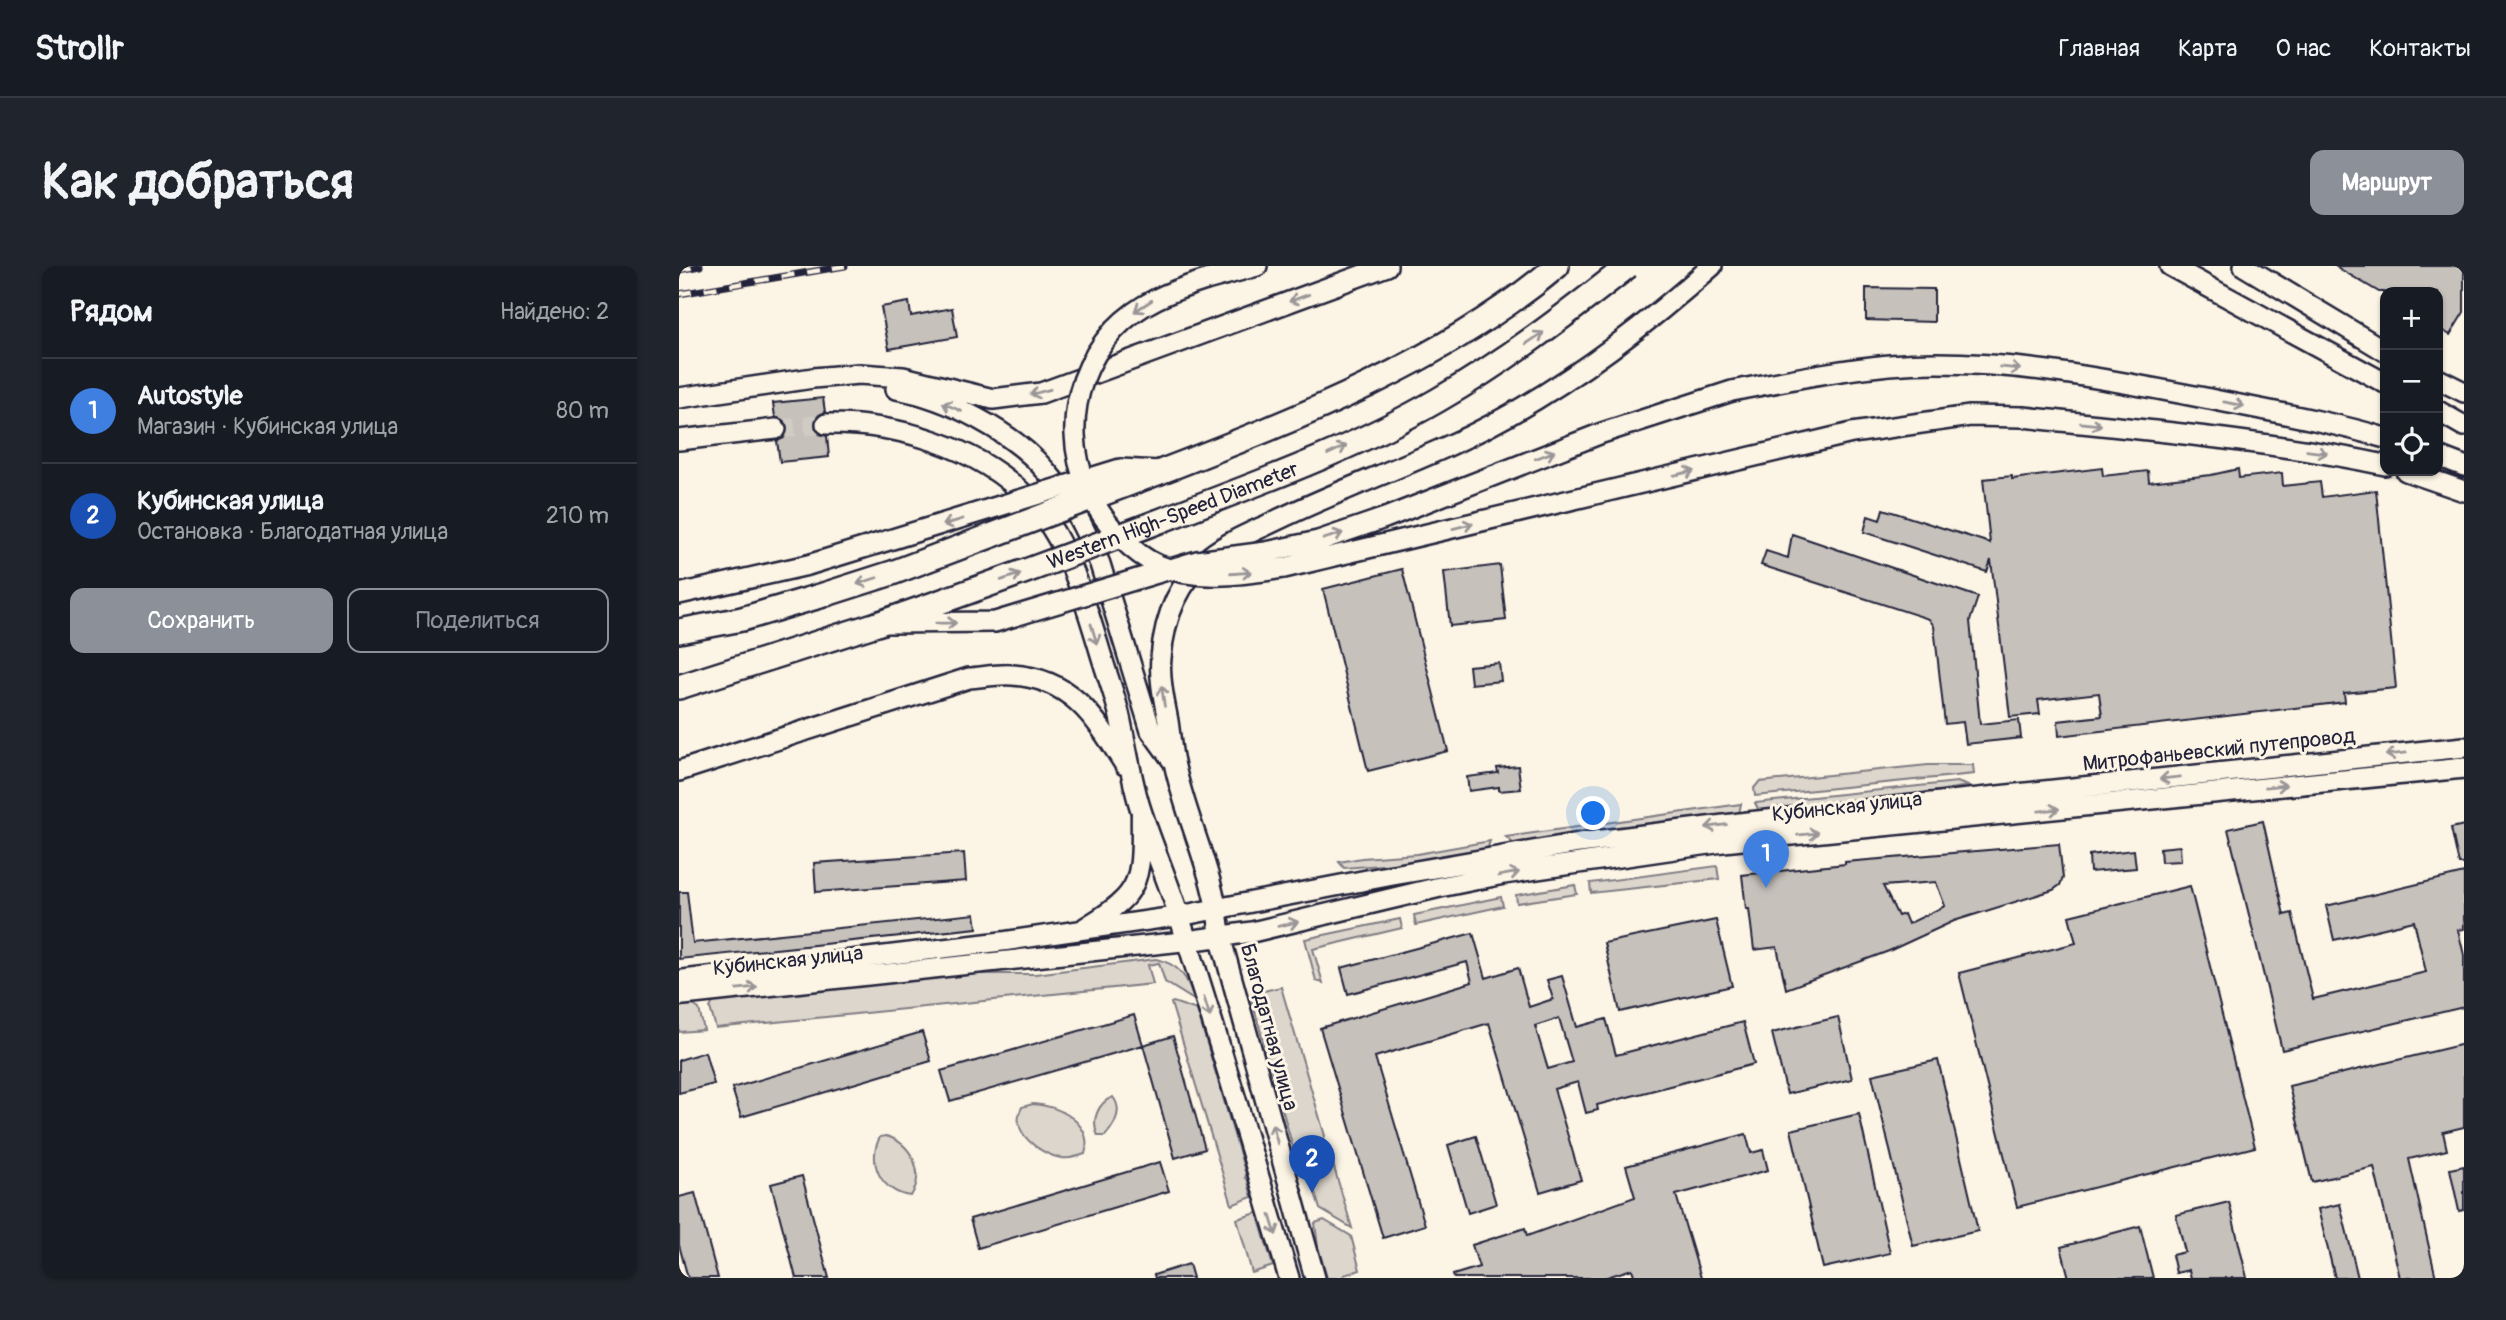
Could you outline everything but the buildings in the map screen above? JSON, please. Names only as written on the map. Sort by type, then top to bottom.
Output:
[{"type":"highway","points":[[679,631],[741,619],[892,573],[1315,411],[1415,362],[1528,290],[1557,266]]},
{"type":"highway","name":"Western High-Speed Diameter","points":[[679,687],[877,624],[1039,568],[1331,453],[1436,401],[1496,365],[1557,323],[1628,266]]},
{"type":"main road","points":[[1258,266],[1206,280],[1148,302],[1112,332],[1091,361],[1082,383],[1076,407],[1074,444],[1087,489],[1105,521],[1131,548],[1158,565],[1208,575],[1284,568],[1852,433],[1970,416],[2023,417],[2245,441],[2335,454],[2380,464]]},
{"type":"main road","points":[[679,398],[813,378],[859,374],[903,377],[993,399],[1041,393],[1387,266]]},
{"type":"main road","points":[[1174,763],[1162,692],[1160,661],[1164,629],[1174,601],[1188,578],[1210,556],[1235,540],[1294,512],[1448,446],[1575,376],[1644,324],[1712,266]]},
{"type":"main road","points":[[2170,266],[2380,380]]},
{"type":"main road","points":[[2244,266],[2383,350]]},
{"type":"main road","points":[[877,624],[995,622],[1197,561],[1230,558],[1318,541],[1385,518],[1602,433],[1732,391],[1842,370],[1892,365],[1983,366],[2080,375],[2344,425],[2380,436]]},
{"type":"main road","points":[[2443,382],[2464,393]]},
{"type":"main road","points":[[679,404],[835,385],[875,385],[913,392],[951,406],[985,423],[1018,446],[1046,470],[1077,514],[1100,564],[1151,731],[1174,763]]},
{"type":"main road","points":[[2441,413],[2464,426]]},
{"type":"main road","points":[[826,424],[880,428],[953,447],[1002,477],[1028,499],[1048,522],[1078,586],[1121,720],[1130,772],[1141,809],[1179,916],[1289,1278]]},
{"type":"main road","points":[[679,440],[776,429]]},
{"type":"main road","points":[[2443,458],[2464,466]]},
{"type":"main road","points":[[679,594],[808,565],[1120,469],[1160,471]]},
{"type":"main road","points":[[2420,476],[2464,491]]},
{"type":"main road","points":[[679,771],[969,678],[1009,675],[1046,680],[1064,690],[1102,729],[1130,772]]},
{"type":"main road","name":"Митрофаньевский путепровод","points":[[1980,807],[2464,747]]},
{"type":"main road","name":"Благодатная улица","points":[[1174,763],[1218,909],[1220,936],[1315,1278]]},
{"type":"main road","name":"Митрофаньевский путепровод","points":[[1980,807],[2464,768]]},
{"type":"main road","name":"Кубинская улица","points":[[679,980],[1006,941],[1179,916],[1393,874],[1579,843],[1748,822],[1980,807]]},
{"type":"main road","name":"Кубинская улица","points":[[679,996],[1187,942],[1252,932],[1440,887],[1578,862],[1980,807]]},
{"type":"main road","points":[[1080,930],[1120,903],[1130,892],[1139,864],[1141,809]]},
{"type":"shaded area","points":[[1928,765],[1973,765],[1974,774],[1755,796],[1754,788],[1759,782]]},
{"type":"shaded area","points":[[1957,782],[1968,786],[1902,797],[1759,811],[1755,803]]},
{"type":"shaded area","points":[[1741,804],[1739,813],[1514,844],[1506,837]]},
{"type":"shaded area","points":[[1490,841],[1487,850],[1419,862],[1344,868],[1339,862],[1417,854]]},
{"type":"shaded area","points":[[1717,866],[1719,879],[1591,893],[1590,883]]},
{"type":"shaded area","points":[[1575,885],[1577,894],[1517,903],[1516,895]]},
{"type":"shaded area","points":[[1501,897],[1503,906],[1416,925],[1414,915]]},
{"type":"shaded area","points":[[1400,919],[1402,928],[1313,949],[1323,983],[1316,981],[1305,939]]},
{"type":"shaded area","points":[[1156,959],[1177,968],[1189,985],[1194,1000],[1165,982],[1159,963],[1148,965],[1153,984],[716,1028],[710,1008],[713,1002],[964,974],[1035,974]]},
{"type":"shaded area","points":[[1281,987],[1325,1136],[1308,1167],[1299,1169],[1250,994]]},
{"type":"shaded area","points":[[1171,1003],[1197,1010],[1247,1178],[1252,1197],[1232,1205]]},
{"type":"shaded area","points":[[693,1005],[699,1009],[704,1030],[679,1032],[679,1006]]},
{"type":"shaded area","points":[[1113,1097],[1117,1107],[1116,1117],[1105,1136],[1098,1136],[1095,1124],[1097,1113],[1107,1100]]},
{"type":"shaded area","points":[[1033,1104],[1053,1108],[1072,1118],[1084,1133],[1085,1154],[1062,1158],[1036,1147],[1019,1125],[1022,1107]]},
{"type":"shaded area","points":[[886,1136],[903,1145],[914,1160],[917,1177],[911,1196],[892,1189],[879,1175],[876,1147],[880,1137]]},
{"type":"shaded area","points":[[1328,1147],[1352,1228],[1320,1209],[1311,1179]]},
{"type":"shaded area","points":[[1257,1213],[1273,1266],[1252,1273],[1237,1219]]},
{"type":"shaded area","points":[[1324,1220],[1351,1236],[1360,1270],[1342,1278],[1327,1278],[1318,1247],[1315,1223]]},
{"type":"tunnel","points":[[776,429],[826,424]]},
{"type":"railway","points":[[679,270],[700,266]]},
{"type":"railway","points":[[679,294],[845,266]]},
{"type":"place","name":"Autostyle","points":[[1766,888]]},
{"type":"place","name":"Кубинская улица","points":[[1312,1193]]}]
